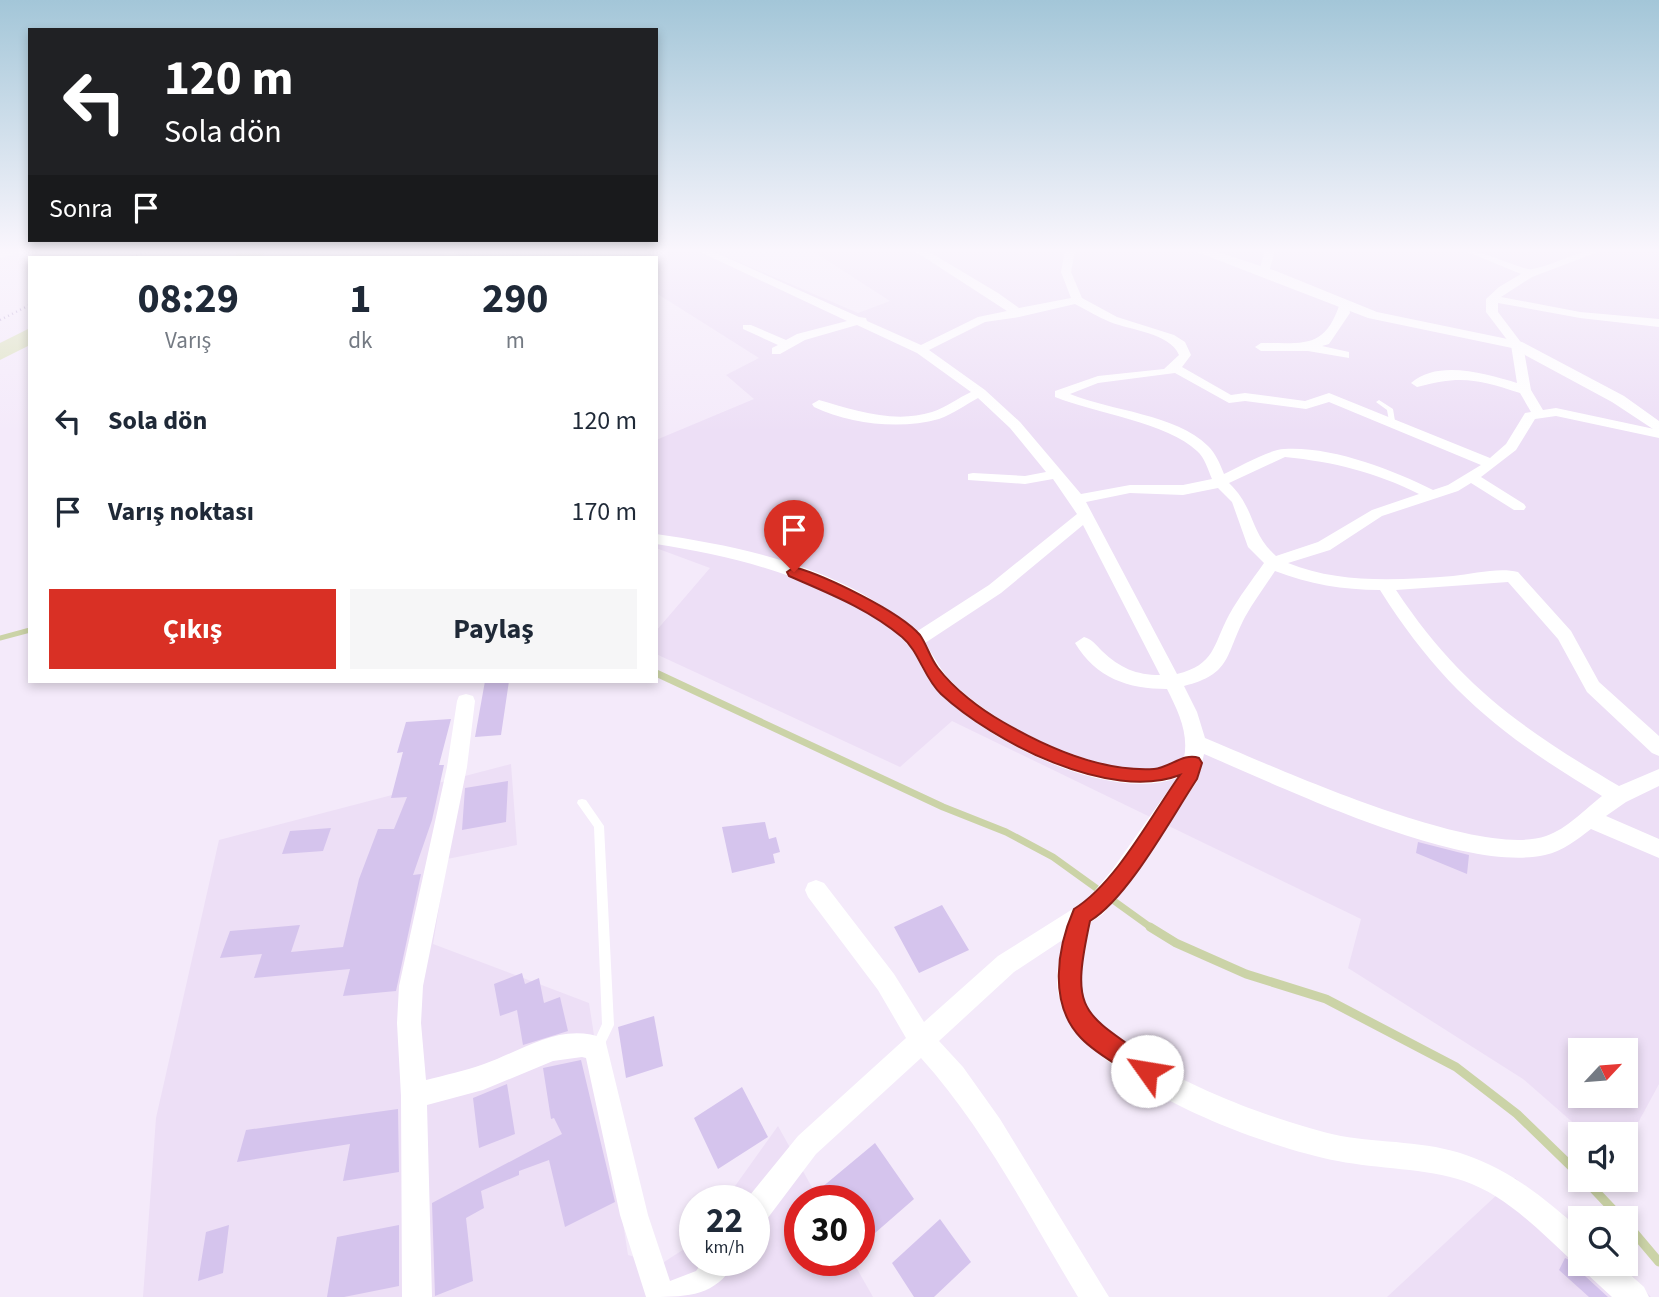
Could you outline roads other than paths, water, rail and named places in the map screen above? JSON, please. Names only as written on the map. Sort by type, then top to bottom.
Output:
[{"type":"street","points":[[770,1192],[807,1145],[1006,964],[1088,911],[1120,877],[1191,774],[1195,753],[1188,712],[1077,499],[1015,425],[980,393],[922,349],[840,311]]},
{"type":"street","points":[[1015,311],[1019,314]]},
{"type":"street","points":[[922,349],[982,319],[1033,311]]},
{"type":"street","points":[[1097,311],[1177,342],[1185,355],[1175,369],[1137,378],[1098,379],[1073,386],[1060,394],[1091,407],[1139,417],[1183,434],[1211,458],[1221,482],[1240,503],[1247,532],[1257,550],[1280,570],[1386,587],[1512,576],[1541,604],[1565,635],[1593,687],[1659,748]]},
{"type":"street","points":[[1308,347],[1331,337],[1334,325],[1344,311]]},
{"type":"street","points":[[1364,311],[1392,320],[1517,345],[1618,399],[1659,428]]},
{"type":"street","points":[[1492,311],[1517,345],[1525,390],[1538,413]]},
{"type":"street","points":[[1555,311],[1659,323]]},
{"type":"street","points":[[747,327],[781,348],[818,331],[862,320]]},
{"type":"street","points":[[1261,347],[1308,347],[1345,355]]},
{"type":"street","points":[[1175,369],[1229,399],[1245,397],[1307,405],[1329,397],[1492,464]]},
{"type":"street","points":[[1416,383],[1432,376],[1463,373],[1525,390]]},
{"type":"street","points":[[820,404],[842,414],[915,419],[937,415],[980,393]]},
{"type":"street","points":[[1084,643],[1110,669],[1139,682],[1172,682],[1201,675],[1220,657],[1237,616],[1272,563],[1324,545],[1377,513],[1432,495],[1471,477],[1492,464],[1511,447],[1530,416],[1538,413],[1573,414],[1659,434]]},
{"type":"street","points":[[1077,499],[1113,491],[1184,490],[1221,482],[1270,456],[1299,453],[1386,472],[1432,495]]},
{"type":"street","points":[[973,477],[1025,480],[1056,474]]},
{"type":"street","points":[[1471,477],[1520,507]]},
{"type":"street","points":[[915,641],[995,589],[1085,516]]},
{"type":"street","points":[[658,539],[757,560],[812,578],[859,601],[915,641],[929,669],[963,703],[996,727],[1060,756],[1102,771],[1133,776],[1158,776],[1195,753],[1477,847],[1522,851],[1545,846],[1573,831],[1619,796],[1659,777]]},
{"type":"street","points":[[1386,587],[1401,610],[1453,674],[1494,715],[1619,796]]},
{"type":"street","points":[[417,1297],[414,1096],[409,1044],[411,986],[457,767],[466,701]]},
{"type":"street","points":[[1589,818],[1659,849]]},
{"type":"street","points":[[816,890],[886,982],[921,1040],[954,1076],[990,1128],[1094,1297]]},
{"type":"street","points":[[1088,911],[1069,970],[1071,1002],[1088,1030],[1125,1058],[1213,1109],[1275,1134],[1326,1146],[1446,1162],[1472,1170],[1505,1187],[1568,1239]]},
{"type":"street","points":[[414,1096],[483,1077],[552,1050],[582,1043],[596,1048],[634,1214],[663,1297],[709,1279]]},
{"type":"street","points":[[1610,1276],[1634,1297]]},
{"type":"lane","points":[[1379,402],[1390,409],[1392,421]]},
{"type":"lane","points":[[582,803],[599,826],[608,1009],[605,1034],[596,1048]]},
{"type":"waterway","points":[[0,353],[28,336]]},
{"type":"waterway","points":[[0,638],[28,631]]},
{"type":"waterway","points":[[658,674],[943,807],[1006,832],[1053,857],[1152,928]]},
{"type":"waterway","points":[[1152,928],[1176,943],[1246,974],[1326,999],[1456,1067],[1517,1114],[1568,1163]]},
{"type":"waterway","points":[[1596,1192],[1610,1206]]},
{"type":"waterway","points":[[1638,1237],[1659,1262]]}]
